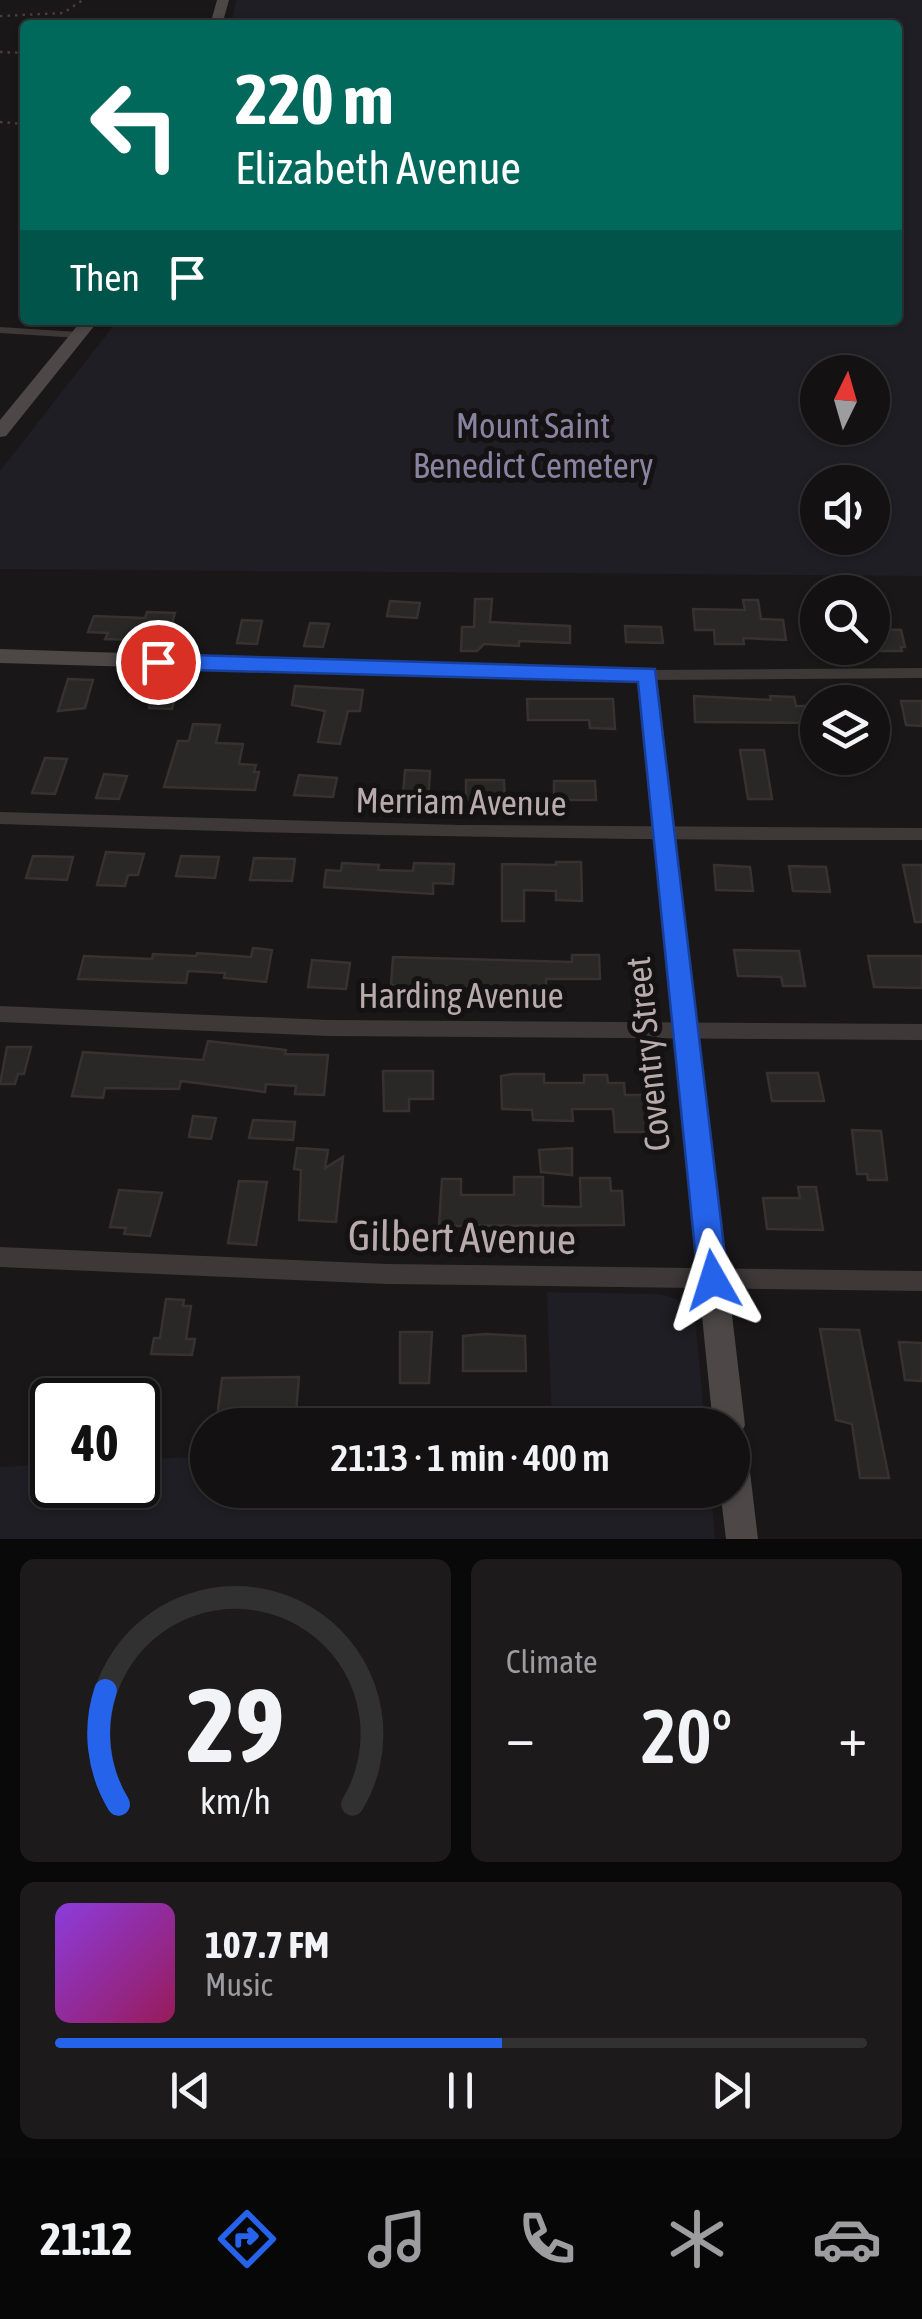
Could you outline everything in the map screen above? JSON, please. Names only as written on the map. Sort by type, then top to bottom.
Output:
[{"type":"street","points":[[0,432],[87,325]]},
{"type":"street","points":[[0,330],[80,335]]},
{"type":"street","points":[[0,656],[648,674],[922,673]]},
{"type":"street","name":"Coventry Street","points":[[648,674],[727,1408]]},
{"type":"street","name":"Merriam Avenue","points":[[0,818],[666,836],[922,834]]},
{"type":"street","name":"Harding Avenue","points":[[0,1014],[328,1028],[922,1032]]},
{"type":"street","name":"Gilbert Avenue","points":[[0,1256],[262,1270],[922,1281]]},
{"type":"street","points":[[738,1508],[742,1539]]},
{"type":"path","points":[[0,16],[63,13],[83,0]]},
{"type":"green space","name":"Mount Saint Benedict Cemetery","points":[[236,0],[922,0],[922,576],[0,569],[0,471],[114,325],[902,325],[902,20],[232,20]]},
{"type":"green space","points":[[547,1292],[657,1294],[684,1304],[695,1319],[703,1408],[551,1408]]},
{"type":"green space","points":[[190,1457],[190,1508],[712,1508],[715,1539],[0,1539],[0,1467],[30,1465],[30,1508],[160,1508],[160,1459]]},
{"type":"building","points":[[475,599],[492,599],[490,622],[570,626],[570,643],[519,641],[519,646],[484,644],[477,651],[461,651],[462,627],[474,627]]},
{"type":"building","points":[[743,600],[758,600],[761,619],[783,620],[786,640],[743,638],[744,644],[715,644],[714,630],[695,630],[693,609],[745,610]]},
{"type":"building","points":[[390,601],[420,603],[417,618],[387,616]]},
{"type":"building","points":[[147,612],[175,613],[167,641],[105,639],[108,633],[88,632],[94,616],[145,618]]},
{"type":"building","points":[[242,620],[262,621],[257,644],[237,643]]},
{"type":"building","points":[[310,623],[329,624],[323,647],[304,646]]},
{"type":"building","points":[[625,626],[661,627],[663,643],[626,642]]},
{"type":"building","points":[[890,630],[901,630],[905,647],[901,647],[902,651],[890,651]]},
{"type":"building","points":[[68,679],[93,680],[85,708],[58,711]]},
{"type":"building","points":[[157,681],[179,682],[172,709],[149,708]]},
{"type":"building","points":[[295,686],[363,690],[360,711],[348,711],[340,744],[318,742],[325,711],[292,705]]},
{"type":"building","points":[[694,696],[771,700],[770,696],[794,697],[796,706],[800,706],[800,723],[695,722]]},
{"type":"building","points":[[527,699],[613,699],[615,729],[590,728],[589,720],[528,720]]},
{"type":"building","points":[[901,701],[922,701],[922,726],[906,725]]},
{"type":"building","points":[[193,724],[220,725],[216,743],[243,744],[239,764],[256,765],[254,772],[259,772],[255,790],[164,787],[178,741],[189,741]]},
{"type":"building","points":[[740,750],[764,750],[772,799],[748,799]]},
{"type":"building","points":[[45,758],[67,759],[55,794],[32,793]]},
{"type":"building","points":[[405,770],[430,771],[428,806],[402,805]]},
{"type":"building","points":[[104,774],[127,776],[119,799],[96,798]]},
{"type":"building","points":[[299,775],[337,778],[333,797],[294,795]]},
{"type":"building","points":[[466,780],[504,780],[505,800],[466,800]]},
{"type":"building","points":[[554,781],[595,781],[596,800],[554,800]]},
{"type":"building","points":[[106,852],[144,854],[138,875],[128,875],[125,886],[97,885]]},
{"type":"building","points":[[33,856],[73,857],[67,880],[26,878]]},
{"type":"building","points":[[181,856],[219,857],[215,878],[176,876]]},
{"type":"building","points":[[254,858],[295,859],[292,881],[250,880]]},
{"type":"building","points":[[581,862],[582,901],[556,900],[556,891],[524,890],[524,921],[502,921],[502,864]]},
{"type":"building","points":[[342,863],[413,871],[414,863],[454,864],[453,884],[433,883],[433,894],[324,887],[326,870],[341,871]]},
{"type":"building","points":[[714,865],[750,867],[753,891],[716,890]]},
{"type":"building","points":[[903,865],[922,865],[922,922],[915,922]]},
{"type":"building","points":[[789,866],[826,867],[830,892],[793,891]]},
{"type":"building","points":[[253,948],[272,950],[266,982],[224,978],[225,973],[188,971],[186,983],[78,979],[84,956],[152,959],[153,954],[197,953],[251,957]]},
{"type":"building","points":[[734,950],[799,951],[805,986],[783,986],[781,977],[738,976]]},
{"type":"building","points":[[572,955],[599,955],[600,979],[546,979],[546,988],[391,985],[393,957],[572,962]]},
{"type":"building","points":[[868,956],[922,956],[922,988],[874,987]]},
{"type":"building","points":[[312,960],[350,963],[346,989],[308,987]]},
{"type":"building","points":[[208,1041],[286,1050],[285,1054],[328,1055],[324,1095],[295,1094],[296,1086],[266,1084],[265,1092],[181,1081],[179,1089],[105,1088],[103,1098],[72,1096],[83,1052],[203,1060]]},
{"type":"building","points":[[7,1047],[31,1047],[24,1074],[18,1074],[15,1084],[0,1084]]},
{"type":"building","points":[[383,1071],[433,1071],[433,1099],[409,1099],[409,1111],[384,1111]]},
{"type":"building","points":[[767,1073],[818,1073],[824,1101],[772,1101]]},
{"type":"building","points":[[544,1074],[544,1083],[584,1083],[584,1075],[607,1075],[608,1083],[624,1083],[625,1095],[645,1095],[648,1132],[615,1132],[613,1109],[572,1109],[573,1121],[533,1120],[532,1110],[502,1109],[501,1076]]},
{"type":"building","points":[[193,1116],[216,1118],[211,1139],[189,1137]]},
{"type":"building","points":[[253,1120],[295,1122],[293,1140],[249,1138]]},
{"type":"building","points":[[852,1130],[881,1131],[887,1180],[868,1180],[867,1174],[857,1174]]},
{"type":"building","points":[[297,1148],[328,1150],[325,1168],[343,1157],[336,1222],[299,1220],[301,1170],[294,1169]]},
{"type":"building","points":[[572,1148],[572,1175],[541,1172],[539,1150]]},
{"type":"building","points":[[514,1177],[543,1177],[543,1206],[581,1207],[580,1178],[610,1178],[611,1191],[622,1191],[624,1225],[439,1226],[442,1179],[461,1179],[461,1195],[514,1195]]},
{"type":"building","points":[[239,1181],[267,1182],[256,1245],[228,1243]]},
{"type":"building","points":[[798,1187],[816,1187],[823,1230],[767,1229],[763,1198],[800,1198]]},
{"type":"building","points":[[119,1190],[162,1193],[150,1236],[124,1234],[126,1228],[110,1227]]},
{"type":"building","points":[[166,1299],[184,1300],[183,1306],[191,1306],[186,1339],[195,1339],[192,1355],[151,1354],[154,1338],[160,1338]]},
{"type":"building","points":[[820,1329],[859,1330],[889,1478],[860,1478],[852,1424],[836,1420]]},
{"type":"building","points":[[400,1332],[432,1332],[429,1383],[400,1383]]},
{"type":"building","points":[[463,1336],[525,1336],[526,1371],[463,1371]]},
{"type":"building","points":[[899,1342],[922,1343],[922,1381],[905,1380]]},
{"type":"building","points":[[299,1377],[296,1408],[218,1408],[222,1378]]},
{"type":"route","points":[[158,662],[648,674],[713,1280]]}]
